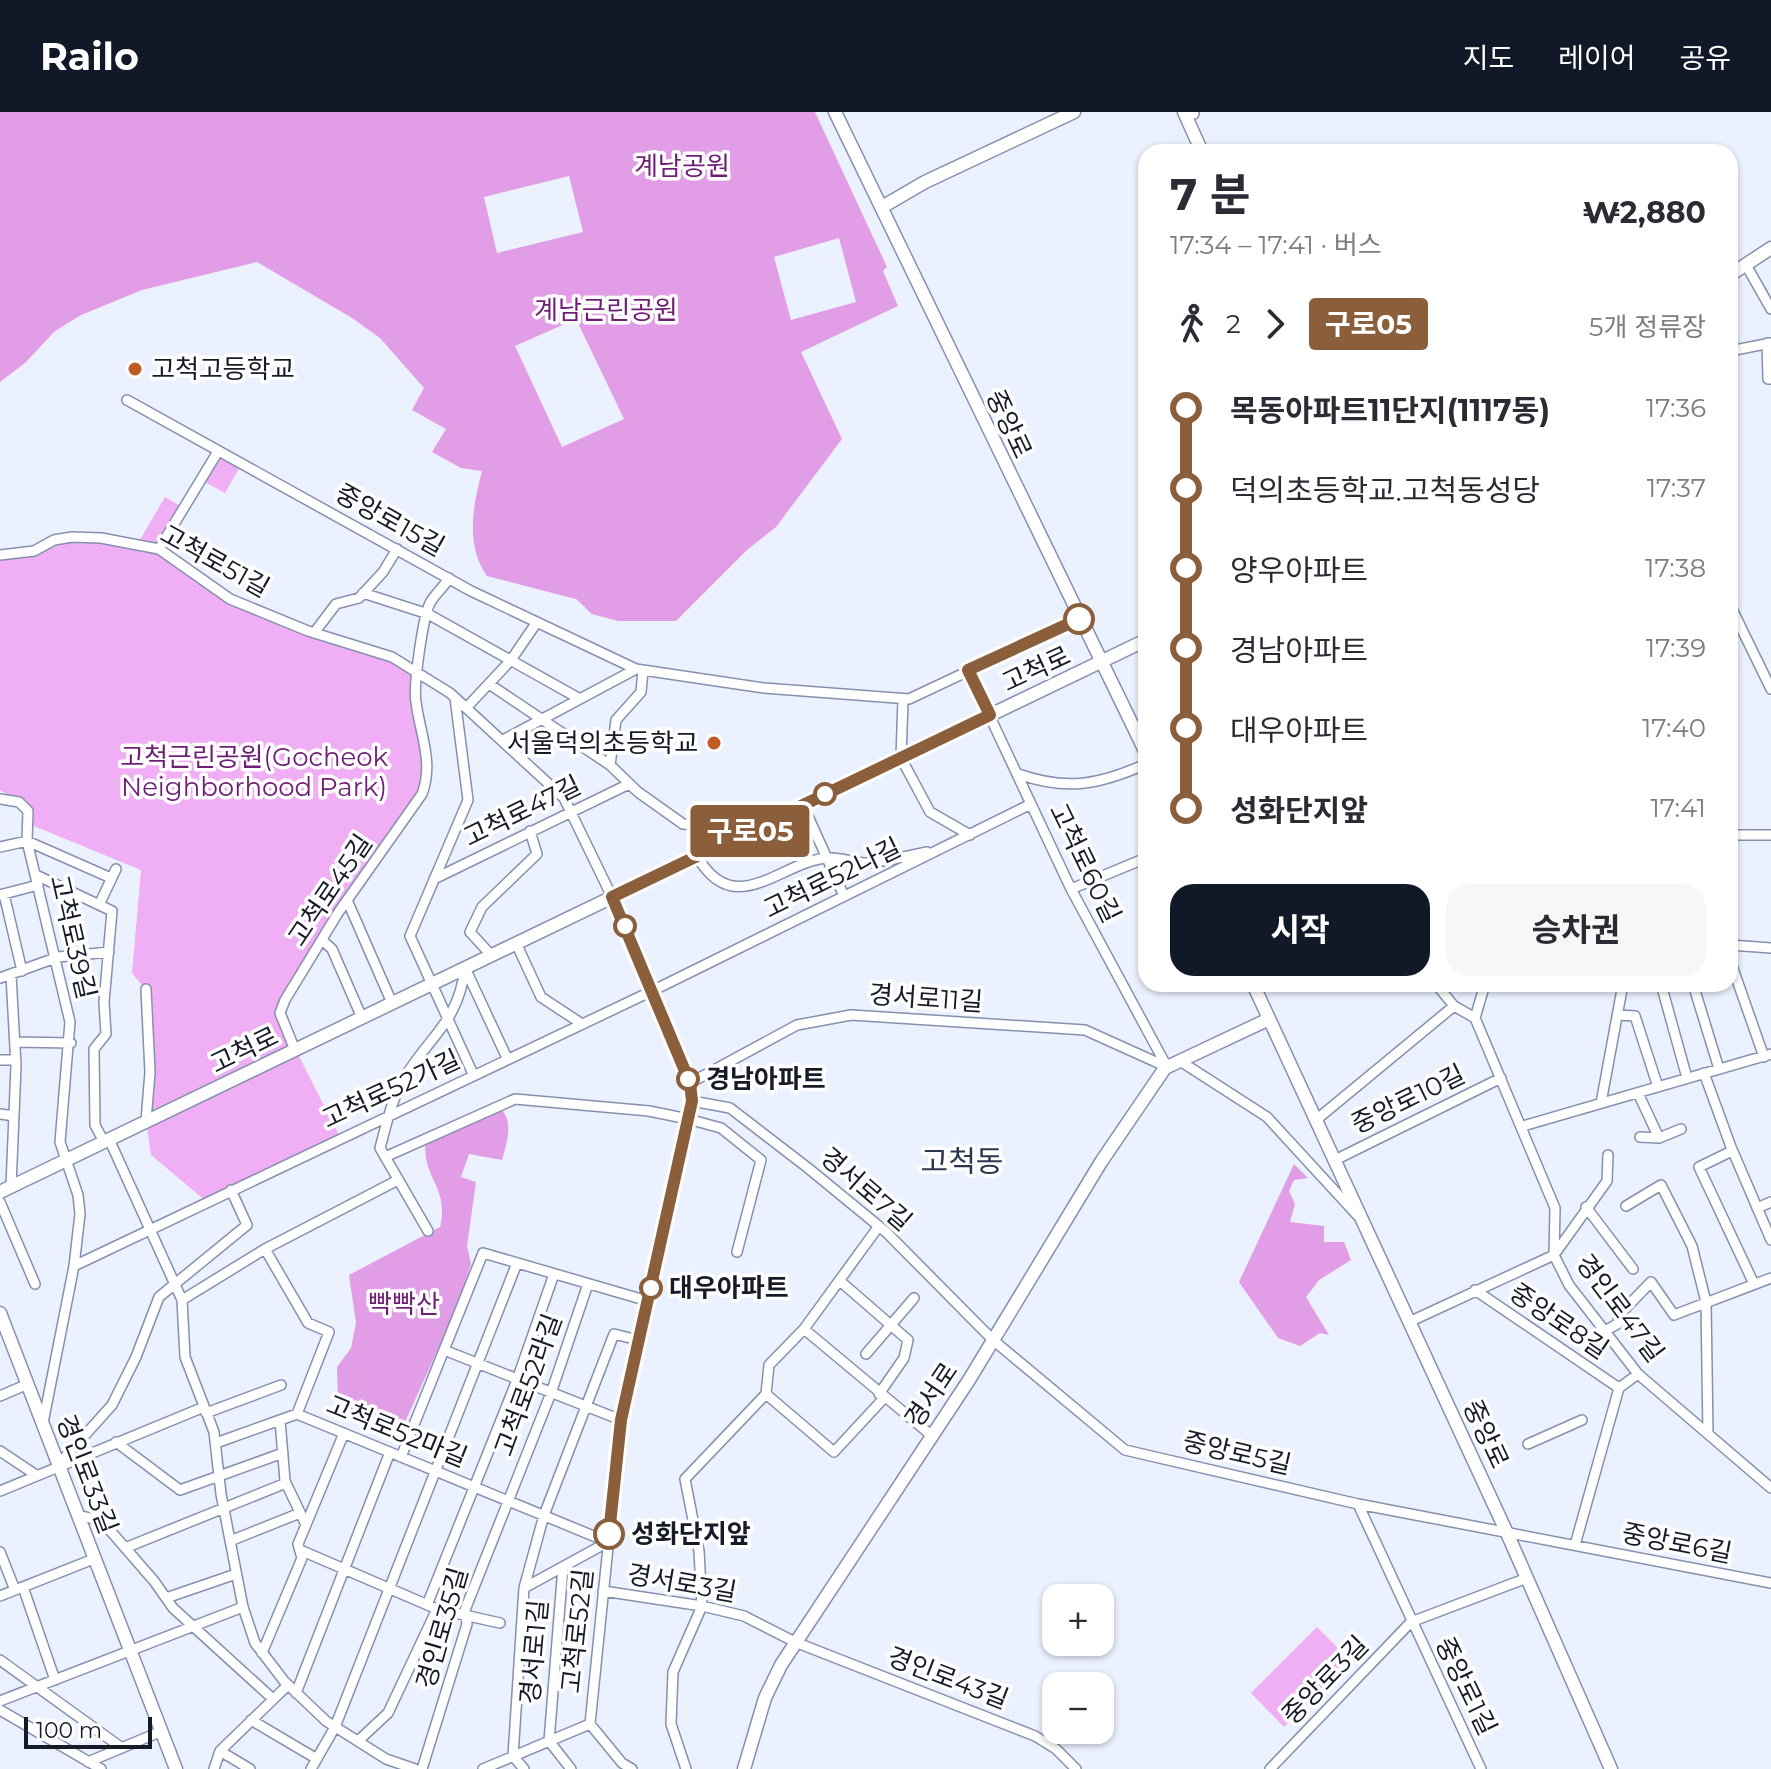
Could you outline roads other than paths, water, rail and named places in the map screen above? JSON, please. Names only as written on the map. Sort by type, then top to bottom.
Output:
[{"type":"main road","name":"중앙로","points":[[835,112],[1138,737]]},
{"type":"main road","points":[[882,207],[925,182],[1074,112]]},
{"type":"main road","points":[[1190,113],[1200,144]]},
{"type":"main road","points":[[1738,270],[1771,248]]},
{"type":"main road","name":"고척로","points":[[6,1189],[1138,644]]},
{"type":"main road","name":"중앙로","points":[[1257,992],[1507,1533],[1611,1769]]},
{"type":"main road","points":[[1166,1068],[1269,1019]]},
{"type":"main road","name":"경서로","points":[[744,1769],[765,1698],[795,1642],[993,1340],[1101,1162],[1166,1068]]},
{"type":"main road","name":"경인로33길","points":[[0,1313],[176,1769]]},
{"type":"street","points":[[1746,265],[1771,309]]},
{"type":"street","points":[[1738,349],[1769,343],[1768,379],[1771,379]]},
{"type":"street","name":"중앙로15길","points":[[127,400],[217,453],[449,578],[640,670],[764,688],[909,699],[1079,619]]},
{"type":"street","points":[[159,549],[217,453]]},
{"type":"street","name":"고척로51길","points":[[0,555],[34,551],[54,540],[72,537],[101,538],[159,549],[230,599],[314,633],[392,657],[415,668],[467,707],[564,798],[612,897]]},
{"type":"street","points":[[314,633],[336,604],[363,593],[397,549]]},
{"type":"street","name":"고척로45길","points":[[295,1050],[280,1013],[347,900],[422,794],[428,779],[425,738],[416,702],[415,668],[422,650],[429,604],[449,578]]},
{"type":"street","points":[[363,593],[428,614],[580,699]]},
{"type":"street","points":[[1738,621],[1771,689]]},
{"type":"street","points":[[467,707],[511,660],[537,622]]},
{"type":"street","points":[[503,740],[640,670],[641,692],[616,720],[610,765]]},
{"type":"street","name":"고척로","points":[[968,670],[990,715]]},
{"type":"street","points":[[489,684],[610,765],[629,784],[683,824],[717,827],[733,839]]},
{"type":"street","name":"고척로47길","points":[[431,984],[410,936],[468,800],[455,698]]},
{"type":"street","points":[[903,699],[901,758],[930,812],[970,835]]},
{"type":"street","name":"고척로60길","points":[[990,715],[1071,889],[1166,1068]]},
{"type":"street","points":[[1018,774],[1063,786],[1112,779],[1138,768]]},
{"type":"street","name":"고척로47길","points":[[434,879],[629,784]]},
{"type":"street","name":"고척로39길","points":[[0,799],[19,802],[28,811],[27,841],[58,957],[71,1043],[60,1142],[80,1214],[74,1266],[43,1423]]},
{"type":"street","name":"고척로52나길","points":[[652,991],[1031,804]]},
{"type":"street","points":[[803,805],[844,896]]},
{"type":"street","points":[[491,955],[470,932],[482,907],[537,854],[530,831]]},
{"type":"street","points":[[1738,835],[1771,835]]},
{"type":"street","points":[[0,847],[27,841]]},
{"type":"street","name":"고척로39길","points":[[27,841],[114,874],[99,905]]},
{"type":"street","points":[[697,856],[705,871],[718,879],[743,886],[827,857],[863,863],[937,851]]},
{"type":"street","points":[[1071,889],[1138,861]]},
{"type":"street","points":[[22,971],[2,895],[37,880],[112,911],[104,1002],[106,1034],[94,1049],[95,1125],[106,1140],[151,1229],[182,1300],[185,1357],[216,1443],[236,1574],[255,1643],[288,1685],[335,1727],[386,1759],[415,1769]]},
{"type":"street","name":"고척로52길","points":[[590,1724],[621,1420],[692,1101],[690,1083],[612,897]]},
{"type":"street","points":[[347,900],[392,1003]]},
{"type":"street","points":[[322,940],[332,949],[362,1018]]},
{"type":"street","points":[[516,943],[541,997],[582,1024]]},
{"type":"street","points":[[1738,946],[1771,948]]},
{"type":"street","points":[[0,978],[58,957],[109,952]]},
{"type":"street","points":[[428,1231],[380,1148],[400,1085],[417,1058],[449,1022],[462,991],[465,968]]},
{"type":"street","points":[[465,968],[507,1058]]},
{"type":"street","points":[[6,1189],[16,1060],[11,975]]},
{"type":"street","points":[[1523,1126],[1768,1057],[1738,980]]},
{"type":"street","points":[[431,984],[473,1074]]},
{"type":"street","points":[[146,989],[150,1072],[146,1121]]},
{"type":"street","name":"고척로52가길","points":[[74,1266],[652,991]]},
{"type":"street","points":[[1443,992],[1454,1006],[1475,1018],[1483,992]]},
{"type":"street","points":[[1601,1103],[1621,992]]},
{"type":"street","points":[[1663,992],[1687,1078]]},
{"type":"street","points":[[1695,992],[1719,1069]]},
{"type":"street","points":[[1316,1120],[1454,1006]]},
{"type":"street","name":"경서로11길","points":[[690,1083],[797,1025],[851,1015],[1085,1030],[1166,1068]]},
{"type":"street","points":[[1617,1015],[1635,1016],[1658,1087]]},
{"type":"street","name":"경인로47길","points":[[1475,1018],[1555,1208],[1554,1255],[1569,1285],[1638,1374],[1771,1488]]},
{"type":"street","points":[[16,1042],[71,1043]]},
{"type":"street","points":[[0,1060],[16,1060]]},
{"type":"street","points":[[1180,1061],[1267,1117],[1362,1220]]},
{"type":"street","points":[[1704,1073],[1732,1151],[1771,1240]]},
{"type":"street","name":"중앙로10길","points":[[1335,1160],[1501,1078]]},
{"type":"street","points":[[1638,1093],[1659,1138]]},
{"type":"street","points":[[385,1157],[515,1099],[649,1111],[688,1119],[721,1128],[761,1160],[737,1252]]},
{"type":"street","name":"경서로7길","points":[[692,1101],[730,1108],[879,1226],[993,1340]]},
{"type":"street","points":[[0,1114],[14,1116]]},
{"type":"street","points":[[1640,1137],[1659,1138],[1681,1129]]},
{"type":"street","points":[[1732,1151],[1699,1167],[1754,1284]]},
{"type":"street","name":"중앙로8길","points":[[1409,1322],[1554,1255],[1607,1181],[1608,1155]]},
{"type":"street","points":[[182,1300],[265,1249],[398,1180]]},
{"type":"street","points":[[1626,1206],[1661,1185],[1692,1246],[1706,1302],[1708,1434]]},
{"type":"street","points":[[59,1464],[112,1405],[136,1357],[159,1297],[247,1225],[231,1190]]},
{"type":"street","points":[[0,1202],[35,1284]]},
{"type":"street","points":[[1757,1208],[1771,1202]]},
{"type":"street","points":[[1586,1207],[1633,1269]]},
{"type":"street","points":[[686,1769],[671,1724],[673,1672],[702,1606],[699,1551],[685,1479],[766,1394],[769,1365],[804,1329],[879,1226]]},
{"type":"street","name":"고척로52마길","points":[[265,1249],[308,1323],[329,1332],[297,1414],[608,1542]]},
{"type":"street","name":"고척로52라길","points":[[401,1457],[483,1253],[648,1301]]},
{"type":"street","name":"고척로52라길","points":[[435,1471],[480,1365],[517,1263]]},
{"type":"street","name":"고척로52라길","points":[[473,1487],[517,1380],[554,1274]]},
{"type":"street","points":[[766,1394],[834,1452],[881,1396],[908,1348],[908,1340],[840,1281]]},
{"type":"street","points":[[1605,1331],[1619,1323],[1618,1316],[1651,1282],[1674,1315],[1754,1284],[1770,1282]]},
{"type":"street","name":"고척로52라길","points":[[508,1501],[551,1393],[588,1284]]},
{"type":"street","name":"중앙로8길","points":[[1475,1290],[1619,1388]]},
{"type":"street","points":[[866,1354],[914,1298]]},
{"type":"street","points":[[804,1329],[931,1435]]},
{"type":"street","points":[[524,1769],[513,1756],[524,1588],[544,1515],[614,1334],[638,1340]]},
{"type":"street","name":"중앙로5길","points":[[993,1340],[1125,1450],[1358,1504],[1507,1533]]},
{"type":"street","points":[[444,1350],[621,1420]]},
{"type":"street","points":[[1575,1545],[1619,1388],[1638,1374]]},
{"type":"street","points":[[0,1396],[28,1384]]},
{"type":"street","points":[[0,1491],[116,1442],[281,1385]]},
{"type":"street","points":[[216,1443],[297,1414]]},
{"type":"street","points":[[280,1420],[286,1483],[306,1525]]},
{"type":"street","points":[[1528,1444],[1582,1420]]},
{"type":"street","points":[[262,1653],[302,1558],[298,1544],[344,1433]]},
{"type":"street","points":[[116,1442],[180,1490],[283,1453]]},
{"type":"street","points":[[0,1451],[36,1475]]},
{"type":"street","points":[[296,1693],[390,1452]]},
{"type":"street","points":[[311,1769],[335,1727],[435,1471]]},
{"type":"street","points":[[125,1548],[286,1483]]},
{"type":"street","name":"고척로52마길","points":[[432,1607],[473,1487]]},
{"type":"street","name":"경인로35길","points":[[422,1769],[467,1616],[465,1610],[508,1501]]},
{"type":"street","points":[[1358,1504],[1411,1622]]},
{"type":"street","points":[[230,1541],[300,1513]]},
{"type":"street","points":[[80,1516],[101,1520],[166,1598],[273,1699]]},
{"type":"street","name":"중앙로6길","points":[[1507,1533],[1771,1583]]},
{"type":"street","name":"고척로52길","points":[[524,1588],[608,1542]]},
{"type":"street","points":[[300,1550],[432,1607],[500,1623]]},
{"type":"street","points":[[0,1552],[19,1589],[55,1680]]},
{"type":"street","points":[[0,1596],[96,1558]]},
{"type":"street","name":"경서로1길","points":[[549,1741],[563,1567]]},
{"type":"street","points":[[166,1598],[236,1574]]},
{"type":"street","name":"중앙로3길","points":[[1270,1769],[1411,1622],[1527,1578]]},
{"type":"street","name":"경서로3길","points":[[603,1591],[702,1606],[744,1616],[795,1642]]},
{"type":"street","points":[[0,1701],[243,1607]]},
{"type":"street","name":"경인로35길","points":[[358,1741],[388,1713],[432,1607]]},
{"type":"street","name":"중앙로1길","points":[[1411,1622],[1481,1769]]},
{"type":"street","name":"경인로43길","points":[[795,1642],[1035,1736],[1056,1749],[1076,1769]]},
{"type":"street","points":[[0,1660],[122,1748]]},
{"type":"street","points":[[214,1769],[220,1751],[288,1685]]},
{"type":"street","points":[[0,1710],[101,1769]]},
{"type":"street","points":[[251,1720],[317,1759]]},
{"type":"street","points":[[590,1724],[622,1763],[632,1769]]},
{"type":"street","name":"경서로1길","points":[[483,1769],[590,1724]]},
{"type":"street","points":[[88,1762],[162,1731]]},
{"type":"street","points":[[549,1741],[571,1769]]},
{"type":"street","points":[[220,1751],[250,1769]]},
{"type":"place","name":"고척고등학교","points":[[135,369]]},
{"type":"place","name":"서울덕의초등학교","points":[[714,743]]},
{"type":"place","name":"경남아파트","points":[[688,1079]]},
{"type":"place","name":"대우아파트","points":[[651,1288]]},
{"type":"place","name":"성화단지앞","points":[[609,1534]]},
{"type":"district","name":"고척동","points":[[962,1161]]},
{"type":"park label","name":"계남공원","points":[[682,166]]},
{"type":"park label","name":"계남근린공원","points":[[606,310]]},
{"type":"park label","name":"고척근린공원(Gocheok Neighborhood Park)","points":[[254,772]]},
{"type":"park label","name":"빡빡산","points":[[404,1304]]}]
